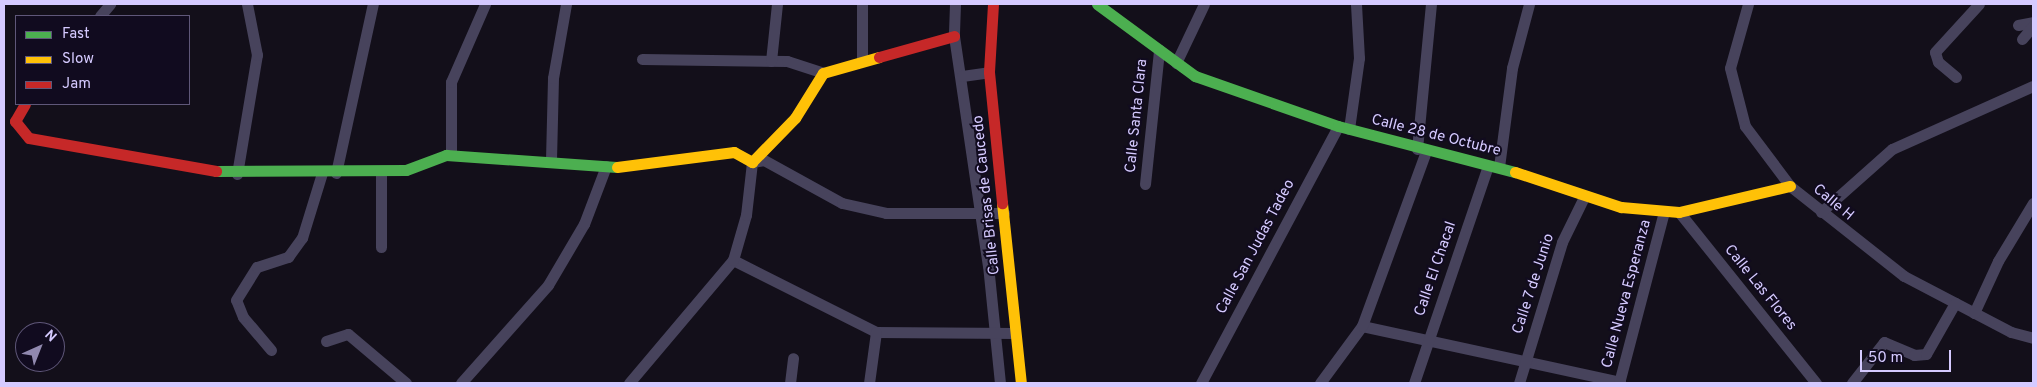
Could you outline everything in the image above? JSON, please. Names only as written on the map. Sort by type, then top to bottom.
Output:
[{"type":"street","points":[[101,15],[110,4]]},
{"type":"street","points":[[237,174],[257,55],[247,4]]},
{"type":"street","points":[[336,174],[372,4]]},
{"type":"street","points":[[451,156],[452,82],[485,4]]},
{"type":"street","points":[[551,160],[553,78],[566,4]]},
{"type":"street","points":[[772,61],[777,4]]},
{"type":"street","points":[[862,4],[862,61]]},
{"type":"street","points":[[955,4],[954,36],[962,76],[1000,383]]},
{"type":"street","name":"Calle Brisas de Caucedo","points":[[993,4],[989,72],[1021,383]]},
{"type":"street","name":"Calle 28 de Octubre","points":[[1097,4],[1195,76],[1343,128],[1422,150],[1494,166],[1584,197],[1621,207],[1679,212],[1790,186]]},
{"type":"street","points":[[1176,63],[1204,4]]},
{"type":"street","name":"Calle San Judas Tadeo","points":[[1201,383],[1343,128],[1359,58],[1356,4]]},
{"type":"street","points":[[1320,383],[1362,326],[1422,150],[1431,4]]},
{"type":"street","name":"Calle El Chacal","points":[[1414,383],[1428,339],[1494,166],[1512,68],[1529,4]]},
{"type":"street","name":"Calle H","points":[[1748,4],[1730,68],[1745,126],[1790,186],[1904,276],[1974,313],[2033,338]]},
{"type":"street","points":[[1956,77],[1938,62],[1935,52],[1979,4]]},
{"type":"street","points":[[2018,25],[2033,22]]},
{"type":"street","points":[[2022,39],[2033,26]]},
{"type":"street","points":[[642,59],[772,61],[823,73],[954,36]]},
{"type":"street","name":"Calle Santa Clara","points":[[1145,184],[1159,50]]},
{"type":"street","points":[[962,76],[989,72]]},
{"type":"street","points":[[629,383],[733,260],[746,215],[752,162],[795,118],[823,73]]},
{"type":"street","points":[[1821,212],[1892,149],[2033,86]]},
{"type":"street","points":[[24,105],[15,121],[29,138],[151,163],[237,174],[336,174],[406,170],[451,156],[551,160],[624,168],[734,152],[752,162],[764,160],[842,203],[886,212],[1004,213]]},
{"type":"street","points":[[461,383],[548,285],[584,224],[606,166]]},
{"type":"street","points":[[381,171],[381,247]]},
{"type":"street","points":[[271,350],[243,317],[236,300],[257,267],[288,257],[302,238],[322,174]]},
{"type":"street","name":"Calle 7 de Junio","points":[[1519,383],[1562,242],[1584,197]]},
{"type":"street","points":[[1974,313],[1998,261],[2033,203]]},
{"type":"street","name":"Calle Nueva Esperanza","points":[[1619,382],[1664,212]]},
{"type":"street","name":"Calle Las Flores","points":[[1679,212],[1814,383]]},
{"type":"street","points":[[733,260],[876,332],[1015,334]]},
{"type":"street","points":[[1852,383],[1884,342],[1914,355],[1926,354],[1955,303]]},
{"type":"street","points":[[1362,326],[1527,358],[1619,382]]},
{"type":"street","points":[[869,383],[876,332]]},
{"type":"street","points":[[326,341],[348,334],[406,383]]},
{"type":"street","points":[[790,383],[793,358]]},
{"type":"traffic: fast","points":[[1097,4],[1195,76],[1338,126],[1515,172]]},
{"type":"traffic: fast","points":[[216,171],[406,170],[446,155],[617,167]]},
{"type":"traffic: slow","points":[[617,167],[734,152],[752,162],[795,118],[823,73],[879,57]]},
{"type":"traffic: slow","points":[[1515,172],[1621,207],[1679,212],[1790,186]]},
{"type":"traffic: slow","points":[[1002,203],[1021,383]]},
{"type":"traffic: jam","points":[[993,4],[989,72],[1002,203]]},
{"type":"traffic: jam","points":[[879,57],[954,36]]},
{"type":"traffic: jam","points":[[24,105],[15,121],[29,138],[216,171]]}]
